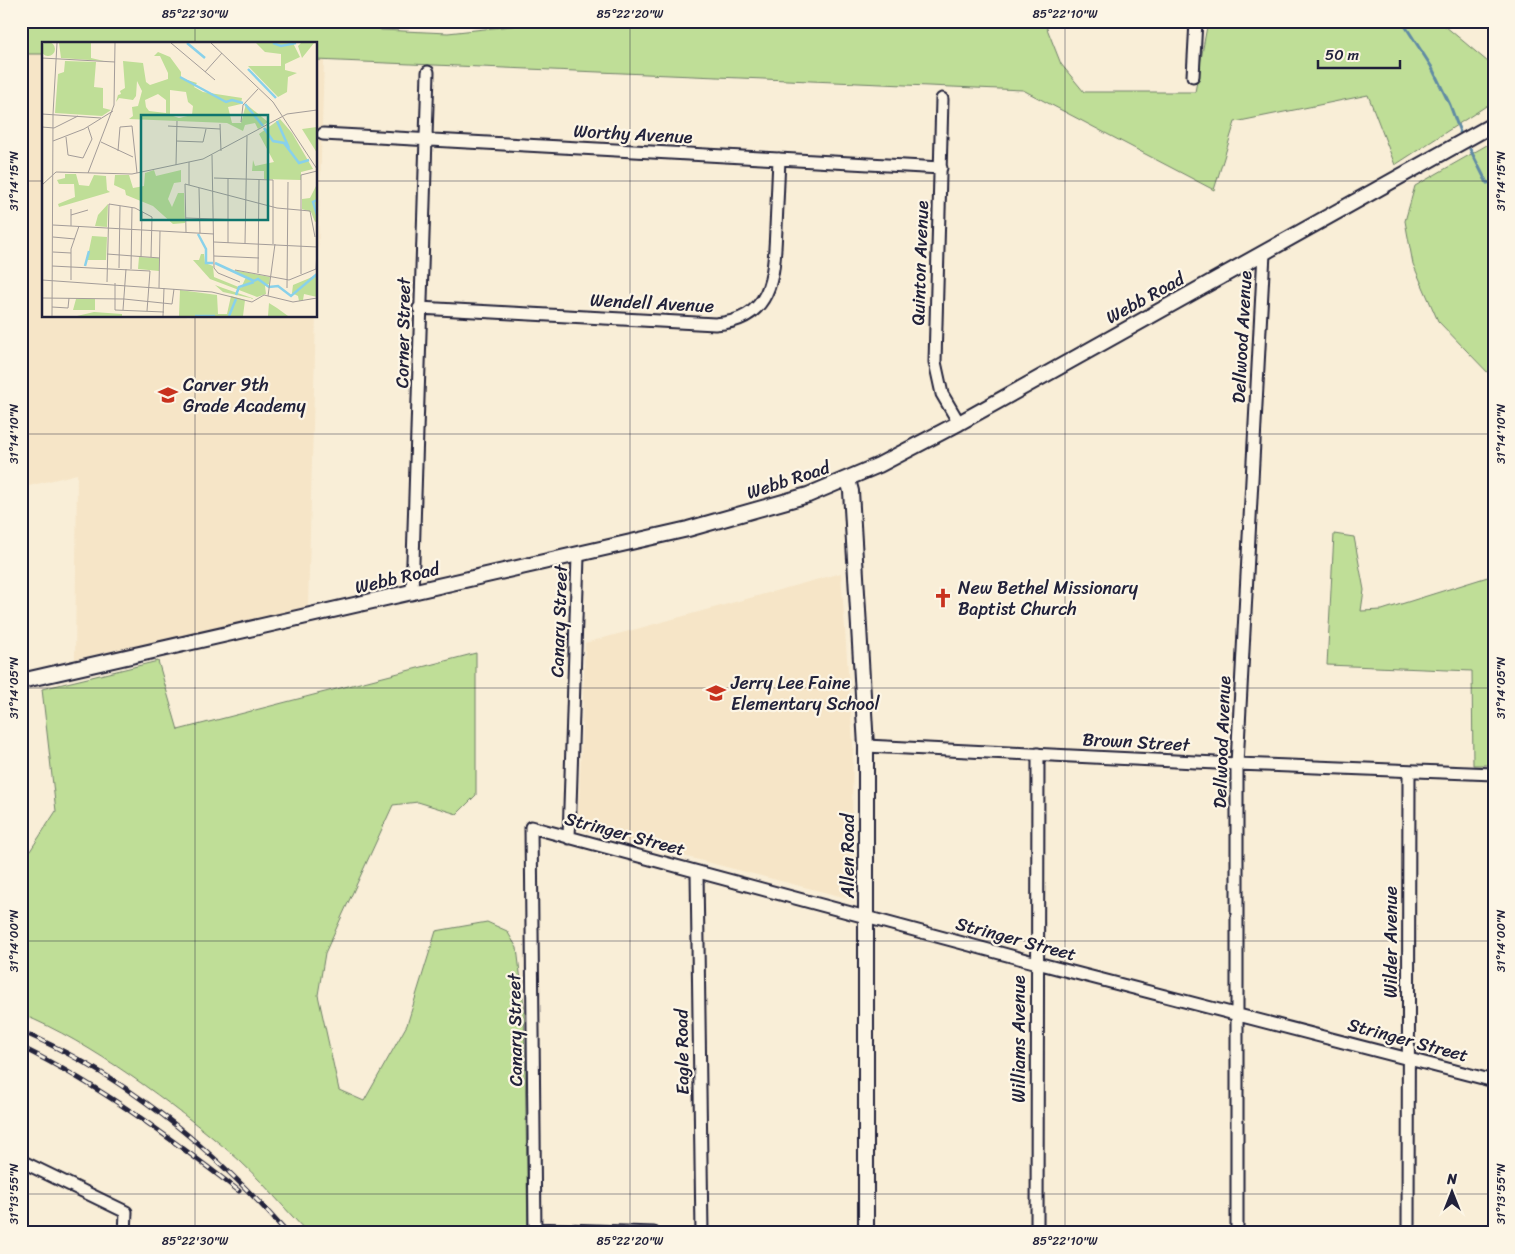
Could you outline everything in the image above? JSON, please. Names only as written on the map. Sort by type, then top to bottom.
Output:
[{"type":"street","points":[[1193,76],[1196,21]]},
{"type":"street","name":"Corner Street","points":[[412,594],[428,72]]},
{"type":"street","name":"Quinton Avenue","points":[[942,99],[935,362],[942,394],[959,423]]},
{"type":"street","name":"Webb Road","points":[[21,681],[578,556],[734,517],[848,480],[959,423],[1494,124]]},
{"type":"street","name":"Worthy Avenue","points":[[323,134],[941,168]]},
{"type":"street","name":"Wendell Avenue","points":[[420,308],[715,324],[740,319],[761,303],[773,281],[779,160]]},
{"type":"street","name":"Dellwood Avenue","points":[[1237,1233],[1237,764],[1264,253]]},
{"type":"street","name":"Allen Road","points":[[848,480],[851,491],[866,746],[866,1233]]},
{"type":"street","name":"Canary Street","points":[[569,838],[578,556]]},
{"type":"street","name":"Brown Street","points":[[866,746],[1494,774]]},
{"type":"street","name":"Williams Avenue","points":[[1037,1233],[1038,754]]},
{"type":"street","name":"Wilder Avenue","points":[[1408,1233],[1410,771]]},
{"type":"street","name":"Canary Street","points":[[531,828],[534,1231]]},
{"type":"street","name":"Stringer Street","points":[[531,828],[1037,963],[1494,1081]]},
{"type":"street","name":"Eagle Road","points":[[697,872],[702,1233]]},
{"type":"street","points":[[21,1161],[126,1212],[125,1233]]},
{"type":"street","points":[[534,1231],[654,1233]]},
{"type":"shaded area","name":"Carver 9th Grade Academy","points":[[21,54],[42,54],[42,318],[316,318],[308,607],[75,659],[77,474],[21,488]]},
{"type":"shaded area","points":[[318,60],[324,60],[318,252]]},
{"type":"shaded area","name":"Jerry Lee Faine Elementary School","points":[[841,573],[853,743],[851,899],[578,829],[585,643]]},
{"type":"green space","points":[[21,21],[369,21],[381,30],[448,33],[557,21],[1044,21],[1061,64],[1084,92],[1195,92],[1208,21],[1439,21],[1494,67],[1494,101],[1395,165],[1368,95],[1235,122],[1214,190],[1023,90],[318,60],[318,42],[42,42],[42,54],[21,54]]},
{"type":"green space","points":[[1494,141],[1494,379],[1438,321],[1413,264],[1405,221],[1415,186]]},
{"type":"green space","points":[[1334,534],[1354,537],[1364,590],[1361,611],[1382,610],[1494,575],[1494,765],[1473,765],[1472,671],[1327,665]]},
{"type":"green space","points":[[476,653],[476,795],[457,814],[418,802],[393,805],[325,953],[318,995],[339,1090],[364,1101],[407,1025],[436,931],[487,922],[507,931],[517,948],[524,1006],[528,1233],[308,1233],[241,1162],[158,1095],[103,1057],[48,1026],[21,1014],[21,853],[30,851],[56,811],[42,689],[158,661],[178,730]]},
{"type":"waterway","points":[[1402,21],[1431,66],[1450,105],[1460,132]]},
{"type":"waterway","points":[[1470,149],[1487,183],[1494,182]]},
{"type":"railway","points":[[21,1031],[59,1049],[96,1070],[131,1092],[165,1117],[229,1172],[287,1233]]},
{"type":"railway","points":[[21,1047],[107,1095],[187,1151],[239,1191]]},
{"type":"place","name":"Carver 9th Grade Academy","points":[[168,395]]},
{"type":"place","name":"New Bethel Missionary Baptist Church","points":[[943,598]]},
{"type":"place","name":"Jerry Lee Faine Elementary School","points":[[716,693]]}]
